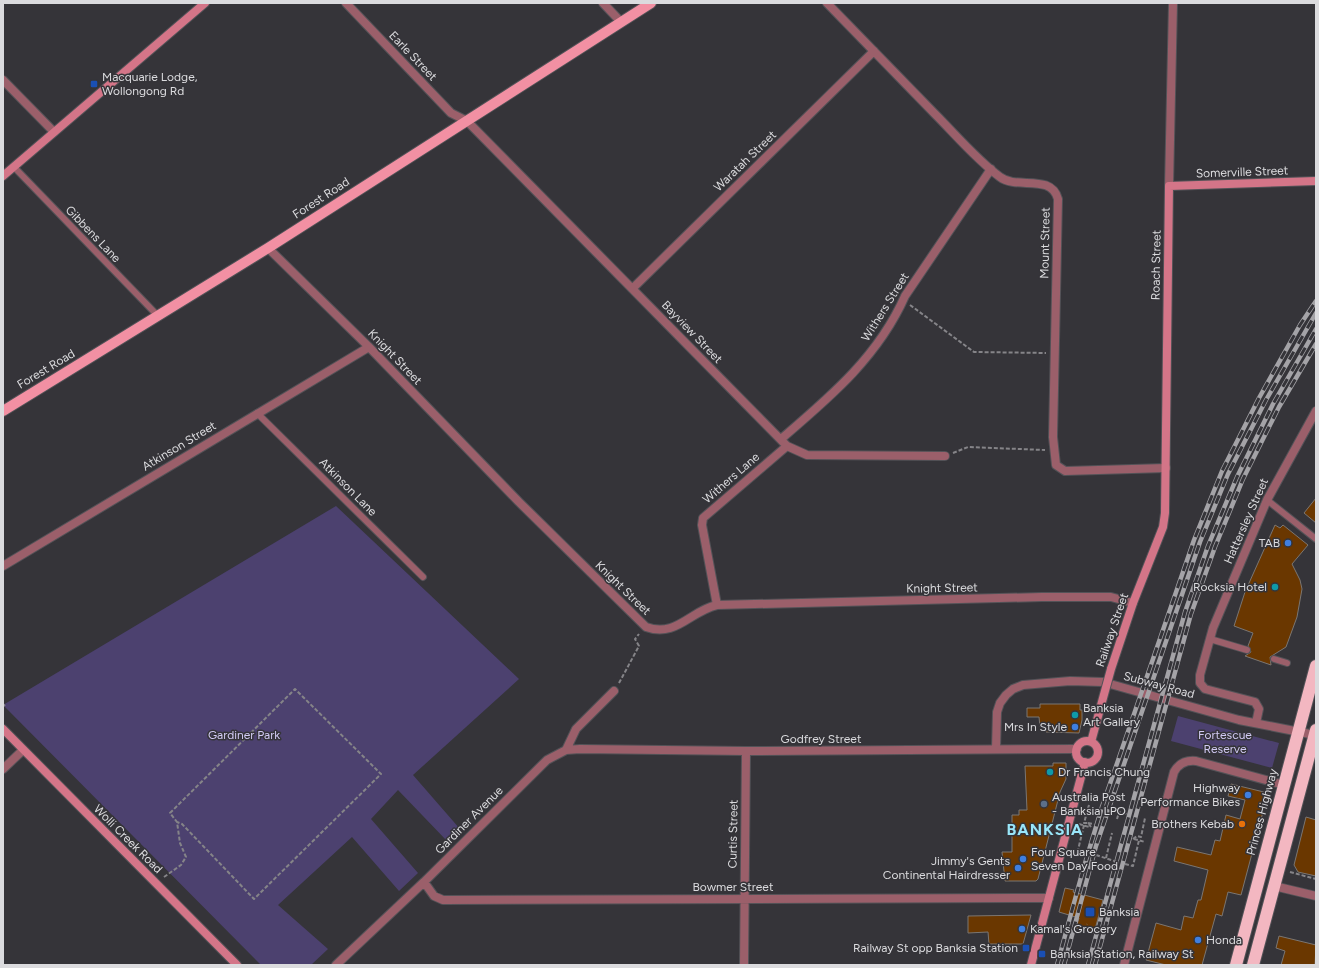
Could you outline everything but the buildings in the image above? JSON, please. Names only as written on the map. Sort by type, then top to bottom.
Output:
[{"type":"highway","name":"Princes Highway","points":[[1236,965],[1316,666]]},
{"type":"highway","points":[[1254,965],[1315,733]]},
{"type":"main road","name":"Forest Road","points":[[3,411],[268,248],[650,3]]},
{"type":"street","points":[[3,176],[205,3]]},
{"type":"street","name":"Earle Street","points":[[346,3],[451,113],[467,121]]},
{"type":"street","points":[[603,3],[621,22]]},
{"type":"street","name":"Mount Street","points":[[827,3],[991,169],[1004,180],[1048,186],[1052,188],[1057,196],[1053,437],[1056,465],[1065,471],[1166,468]]},
{"type":"street","name":"Roach Street","points":[[1162,527],[1166,499],[1169,186],[1173,3]]},
{"type":"street","name":"Waratah Street","points":[[633,288],[874,51]]},
{"type":"street","points":[[3,80],[54,132]]},
{"type":"street","name":"Bayview Street","points":[[467,121],[784,442],[807,455],[944,456]]},
{"type":"street","name":"Withers Street","points":[[784,442],[847,381],[871,352],[895,316],[903,300],[991,169]]},
{"type":"street","name":"Somerville Street","points":[[1169,186],[1316,181]]},
{"type":"street","name":"Knight Street","points":[[268,248],[369,347],[519,502],[646,627],[660,630],[674,628],[700,610],[717,605],[1058,597],[1111,597],[1133,603]]},
{"type":"street","name":"Atkinson Street","points":[[3,566],[369,347]]},
{"type":"street","name":"Hattersley Street","points":[[1256,723],[1259,709],[1255,702],[1205,689],[1200,683],[1200,675],[1210,639],[1267,500],[1316,411]]},
{"type":"street","name":"Withers Lane","points":[[717,605],[702,525],[703,518],[784,442]]},
{"type":"street","name":"Railway Street","points":[[1091,742],[1111,669],[1133,603],[1162,527]]},
{"type":"street","name":"Subway Road","points":[[996,749],[997,712],[1000,703],[1013,688],[1036,683],[1087,681],[1103,682],[1155,698],[1256,723],[1315,733]]},
{"type":"street","points":[[566,750],[576,729],[614,691]]},
{"type":"street","name":"Wolli Creek Road","points":[[3,730],[237,965]]},
{"type":"street","points":[[1084,742],[1091,742],[1096,746],[1096,757],[1092,761],[1085,762],[1077,756],[1077,749],[1084,742]]},
{"type":"street","name":"Godfrey Street","points":[[566,750],[746,751],[1077,749]]},
{"type":"street","points":[[3,769],[23,750]]},
{"type":"street","name":"Gardiner Avenue","points":[[336,965],[424,882],[548,760],[566,750]]},
{"type":"street","name":"Curtis Street","points":[[744,965],[746,751]]},
{"type":"street","points":[[1124,965],[1174,772],[1182,763],[1196,761],[1284,785]]},
{"type":"street","points":[[1031,965],[1085,762]]},
{"type":"street","name":"Bowmer Street","points":[[424,882],[434,896],[443,900],[1050,898]]},
{"type":"street","points":[[1274,886],[1316,896]]},
{"type":"lane","name":"Gibbens Lane","points":[[14,167],[158,316]]},
{"type":"lane","name":"Atkinson Lane","points":[[257,413],[423,577]]},
{"type":"lane","points":[[1267,500],[1316,538]]},
{"type":"lane","points":[[1210,639],[1247,650]]},
{"type":"lane","points":[[1274,659],[1287,663]]},
{"type":"path","points":[[903,300],[974,352],[1054,353]]},
{"type":"path","points":[[944,456],[968,447],[1054,450]]},
{"type":"path","points":[[614,691],[639,646],[635,642]]},
{"type":"path","points":[[164,877],[181,865],[186,857],[180,843],[177,822],[170,814],[295,689],[382,774],[254,899],[182,824],[177,822]]},
{"type":"path","points":[[1079,824],[1091,827],[1088,823],[1084,822],[1089,806]]},
{"type":"path","points":[[1111,810],[1127,814]]},
{"type":"path","points":[[1117,819],[1119,812]]},
{"type":"path","points":[[1086,818],[1085,822],[1094,824]]},
{"type":"path","points":[[1145,842],[1133,838],[1141,837],[1146,818]]},
{"type":"path","points":[[1084,825],[1078,850],[1085,852]]},
{"type":"path","points":[[1133,834],[1140,836],[1142,832]]},
{"type":"path","points":[[1106,858],[1112,833]]},
{"type":"path","points":[[1125,864],[1133,866],[1139,840]]},
{"type":"path","points":[[1096,856],[1114,861]]},
{"type":"path","points":[[1290,872],[1316,879]]},
{"type":"path","points":[[1085,930],[1087,924]]},
{"type":"green space","name":"Gardiner Park","points":[[336,506],[519,679],[413,775],[460,829],[447,841],[398,790],[371,819],[418,873],[399,891],[352,837],[278,905],[328,949],[311,965],[261,965],[3,705]]},
{"type":"green space","name":"Fortescue Reserve","points":[[1178,716],[1279,743],[1272,768],[1171,741]]},
{"type":"railway","points":[[1057,965],[1102,807],[1194,540],[1222,471],[1259,398],[1300,325],[1316,301]]},
{"type":"railway","points":[[1064,965],[1096,846],[1200,542],[1228,474],[1266,400],[1316,313]]},
{"type":"railway","points":[[1088,965],[1185,612],[1208,546],[1237,477],[1273,404],[1316,329]]},
{"type":"railway","points":[[1095,965],[1191,614],[1215,547],[1243,479],[1279,407],[1316,344]]},
{"type":"place","name":"Macquarie Lodge, Wollongong Rd","points":[[94,84]]},
{"type":"place","name":"TAB","points":[[1288,543]]},
{"type":"place","name":"Rocksia Hotel","points":[[1275,587]]},
{"type":"place","name":"Banksia Art Gallery","points":[[1075,715]]},
{"type":"place","name":"Mrs In Style","points":[[1075,727]]},
{"type":"place","name":"Dr Francis Chung","points":[[1050,772]]},
{"type":"place","name":"Highway Performance Bikes","points":[[1248,795]]},
{"type":"place","name":"Australia Post - Banksia LPO","points":[[1044,804]]},
{"type":"place","name":"Brothers Kebab","points":[[1242,824]]},
{"type":"place","name":"Four Square Seven Day Food","points":[[1023,859]]},
{"type":"place","name":"Jimmy's Gents Continental Hairdresser","points":[[1018,868]]},
{"type":"place","name":"Banksia","points":[[1090,912]]},
{"type":"place","name":"Kamal's Grocery","points":[[1022,929]]},
{"type":"place","name":"Honda","points":[[1198,940]]},
{"type":"place","name":"Railway St opp Banksia Station","points":[[1026,948]]},
{"type":"place","name":"Banksia Station, Railway St","points":[[1042,954]]},
{"type":"district","name":"BANKSIA","points":[[1045,829]]}]
